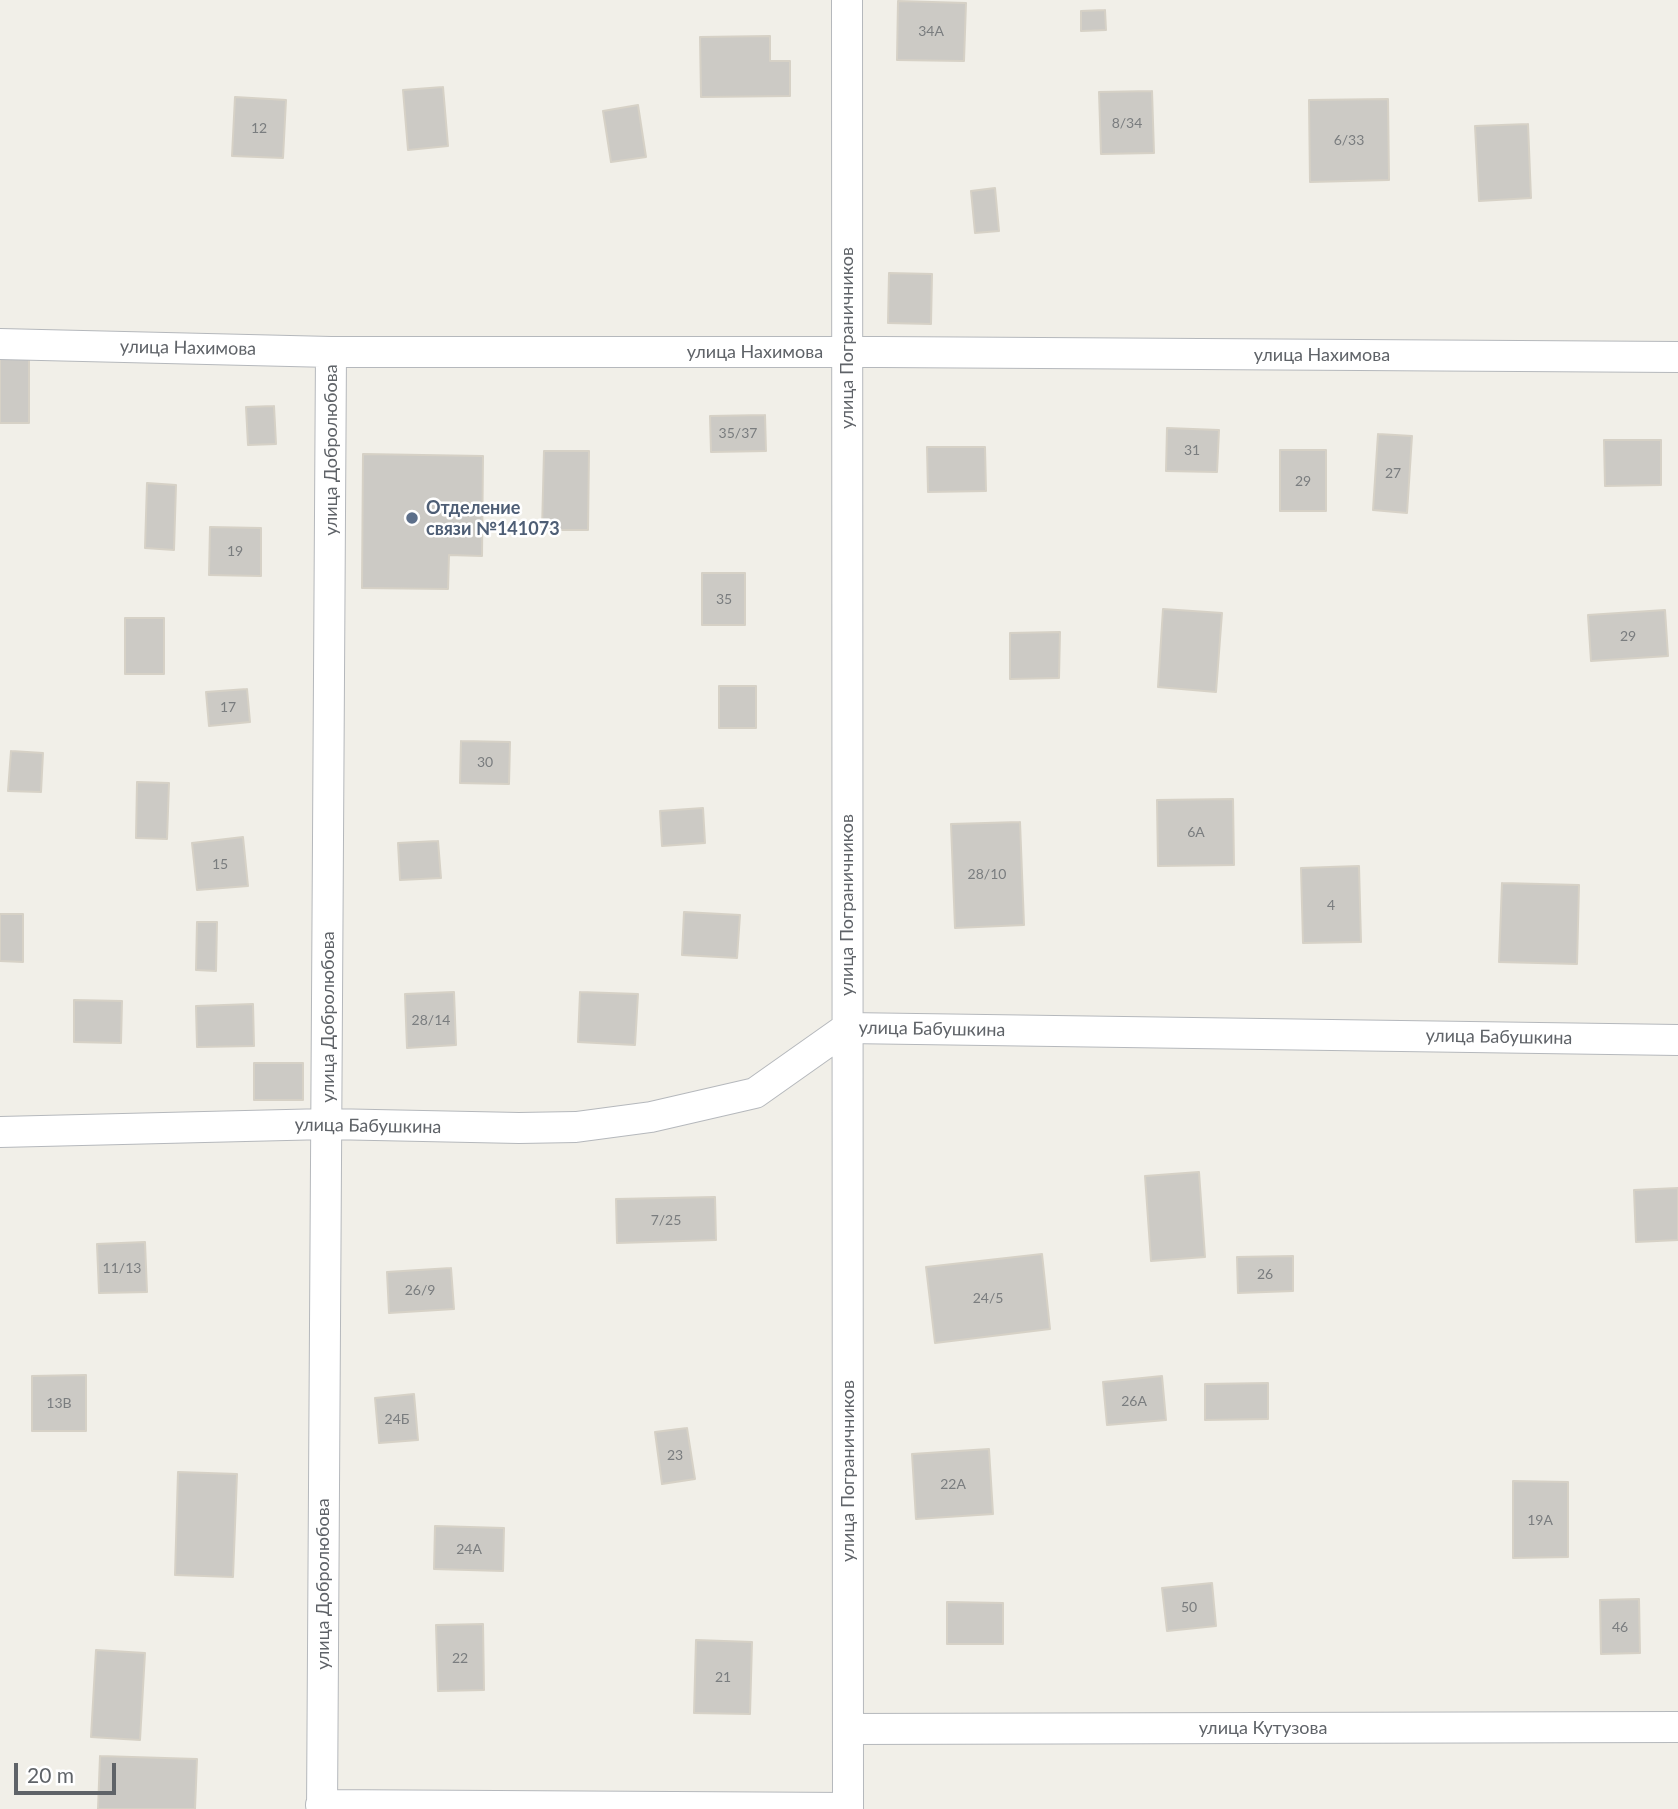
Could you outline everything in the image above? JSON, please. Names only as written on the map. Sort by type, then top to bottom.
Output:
[{"type":"street","name":"улица Пограничников","points":[[847,0],[848,1808]]},
{"type":"street","name":"улица Нахимова","points":[[0,344],[331,352],[847,352],[1678,358]]},
{"type":"street","name":"улица Добролюбова","points":[[321,1807],[331,352]]},
{"type":"street","name":"улица Бабушкина","points":[[0,1132],[327,1124],[576,1127],[651,1118],[755,1093],[847,1028],[1678,1040]]},
{"type":"street","name":"улица Кутузова","points":[[848,1729],[1678,1727]]},
{"type":"street","points":[[321,1807],[848,1808]]},
{"type":"building","points":[[898,1],[966,3],[964,61],[897,60]]},
{"type":"building","points":[[1105,10],[1106,30],[1081,31],[1081,11]]},
{"type":"building","points":[[770,36],[770,61],[790,61],[790,96],[701,97],[700,37]]},
{"type":"building","points":[[443,87],[448,146],[408,150],[403,90]]},
{"type":"building","points":[[1152,91],[1154,153],[1101,154],[1099,92]]},
{"type":"building","points":[[235,97],[286,100],[283,158],[232,156]]},
{"type":"building","points":[[1388,99],[1389,180],[1310,182],[1309,100]]},
{"type":"building","points":[[638,105],[646,157],[611,162],[603,111]]},
{"type":"building","points":[[1528,124],[1531,198],[1479,201],[1475,126]]},
{"type":"building","points":[[995,188],[999,231],[975,233],[971,191]]},
{"type":"building","points":[[889,273],[932,274],[931,324],[888,323]]},
{"type":"building","points":[[0,359],[29,359],[29,423],[0,423]]},
{"type":"building","points":[[274,406],[276,444],[248,445],[246,407]]},
{"type":"building","points":[[765,415],[766,451],[711,452],[710,416]]},
{"type":"building","points":[[1167,428],[1219,430],[1217,472],[1166,471]]},
{"type":"building","points":[[1378,434],[1412,436],[1407,513],[1373,510]]},
{"type":"building","points":[[1604,440],[1661,440],[1661,485],[1605,486]]},
{"type":"building","points":[[927,447],[985,447],[986,491],[928,492]]},
{"type":"building","points":[[1280,450],[1326,450],[1326,511],[1280,511]]},
{"type":"building","points":[[544,451],[589,451],[588,530],[542,530]]},
{"type":"building","points":[[363,454],[483,456],[482,556],[449,555],[448,589],[362,588]]},
{"type":"building","points":[[147,483],[176,485],[174,550],[145,548]]},
{"type":"building","points":[[210,527],[261,528],[261,576],[209,575]]},
{"type":"building","points":[[702,573],[745,573],[745,625],[702,625]]},
{"type":"building","points":[[1163,609],[1222,613],[1216,692],[1158,687]]},
{"type":"building","points":[[1665,610],[1668,656],[1591,661],[1588,615]]},
{"type":"building","points":[[125,618],[164,618],[164,674],[125,674]]},
{"type":"building","points":[[1060,632],[1059,678],[1010,679],[1010,633]]},
{"type":"building","points":[[719,686],[756,686],[756,728],[719,728]]},
{"type":"building","points":[[247,689],[250,722],[209,726],[206,692]]},
{"type":"building","points":[[461,741],[510,742],[509,784],[460,783]]},
{"type":"building","points":[[11,751],[43,753],[41,792],[8,791]]},
{"type":"building","points":[[137,782],[169,783],[167,839],[136,838]]},
{"type":"building","points":[[1233,799],[1234,865],[1158,866],[1157,800]]},
{"type":"building","points":[[703,808],[705,843],[662,846],[660,811]]},
{"type":"building","points":[[1020,822],[1024,925],[955,928],[951,824]]},
{"type":"building","points":[[243,837],[248,886],[197,890],[192,843]]},
{"type":"building","points":[[438,841],[441,878],[400,880],[398,843]]},
{"type":"building","points":[[1359,866],[1361,942],[1303,943],[1301,868]]},
{"type":"building","points":[[1502,883],[1579,885],[1577,964],[1499,962]]},
{"type":"building","points":[[684,912],[740,915],[737,958],[682,955]]},
{"type":"building","points":[[0,914],[23,914],[23,962],[0,961]]},
{"type":"building","points":[[197,922],[217,922],[216,971],[196,970]]},
{"type":"building","points":[[454,992],[456,1045],[407,1048],[405,994]]},
{"type":"building","points":[[580,992],[638,994],[635,1045],[578,1042]]},
{"type":"building","points":[[74,1000],[122,1001],[121,1043],[74,1042]]},
{"type":"building","points":[[253,1004],[254,1046],[197,1047],[196,1006]]},
{"type":"building","points":[[254,1063],[303,1063],[303,1100],[254,1100]]},
{"type":"building","points":[[1199,1172],[1205,1257],[1151,1261],[1145,1176]]},
{"type":"building","points":[[1678,1188],[1678,1240],[1636,1242],[1634,1190]]},
{"type":"building","points":[[715,1197],[716,1240],[617,1243],[616,1199]]},
{"type":"building","points":[[145,1242],[147,1292],[99,1293],[97,1244]]},
{"type":"building","points":[[1042,1254],[1050,1329],[935,1343],[926,1267]]},
{"type":"building","points":[[1293,1256],[1293,1291],[1238,1293],[1237,1257]]},
{"type":"building","points":[[451,1268],[454,1309],[389,1313],[387,1272]]},
{"type":"building","points":[[86,1375],[86,1431],[32,1431],[32,1376]]},
{"type":"building","points":[[1162,1376],[1166,1420],[1107,1425],[1103,1382]]},
{"type":"building","points":[[1268,1383],[1268,1419],[1205,1420],[1205,1384]]},
{"type":"building","points":[[414,1394],[418,1440],[379,1443],[375,1398]]},
{"type":"building","points":[[687,1428],[695,1479],[662,1484],[655,1432]]},
{"type":"building","points":[[989,1449],[993,1514],[916,1519],[912,1454]]},
{"type":"building","points":[[178,1472],[237,1474],[233,1577],[175,1575]]},
{"type":"building","points":[[1513,1481],[1568,1482],[1568,1557],[1513,1558]]},
{"type":"building","points":[[435,1526],[504,1528],[503,1571],[434,1569]]},
{"type":"building","points":[[1212,1583],[1216,1626],[1167,1631],[1162,1588]]},
{"type":"building","points":[[1639,1599],[1640,1653],[1601,1654],[1600,1600]]},
{"type":"building","points":[[947,1602],[1003,1603],[1003,1644],[947,1644]]},
{"type":"building","points":[[483,1624],[484,1690],[438,1691],[436,1625]]},
{"type":"building","points":[[696,1640],[752,1642],[750,1714],[694,1713]]},
{"type":"building","points":[[96,1650],[145,1653],[140,1740],[91,1737]]},
{"type":"building","points":[[100,1756],[197,1759],[195,1809],[98,1809]]},
{"type":"place","name":"Отделение связи №141073","points":[[412,518]]}]
